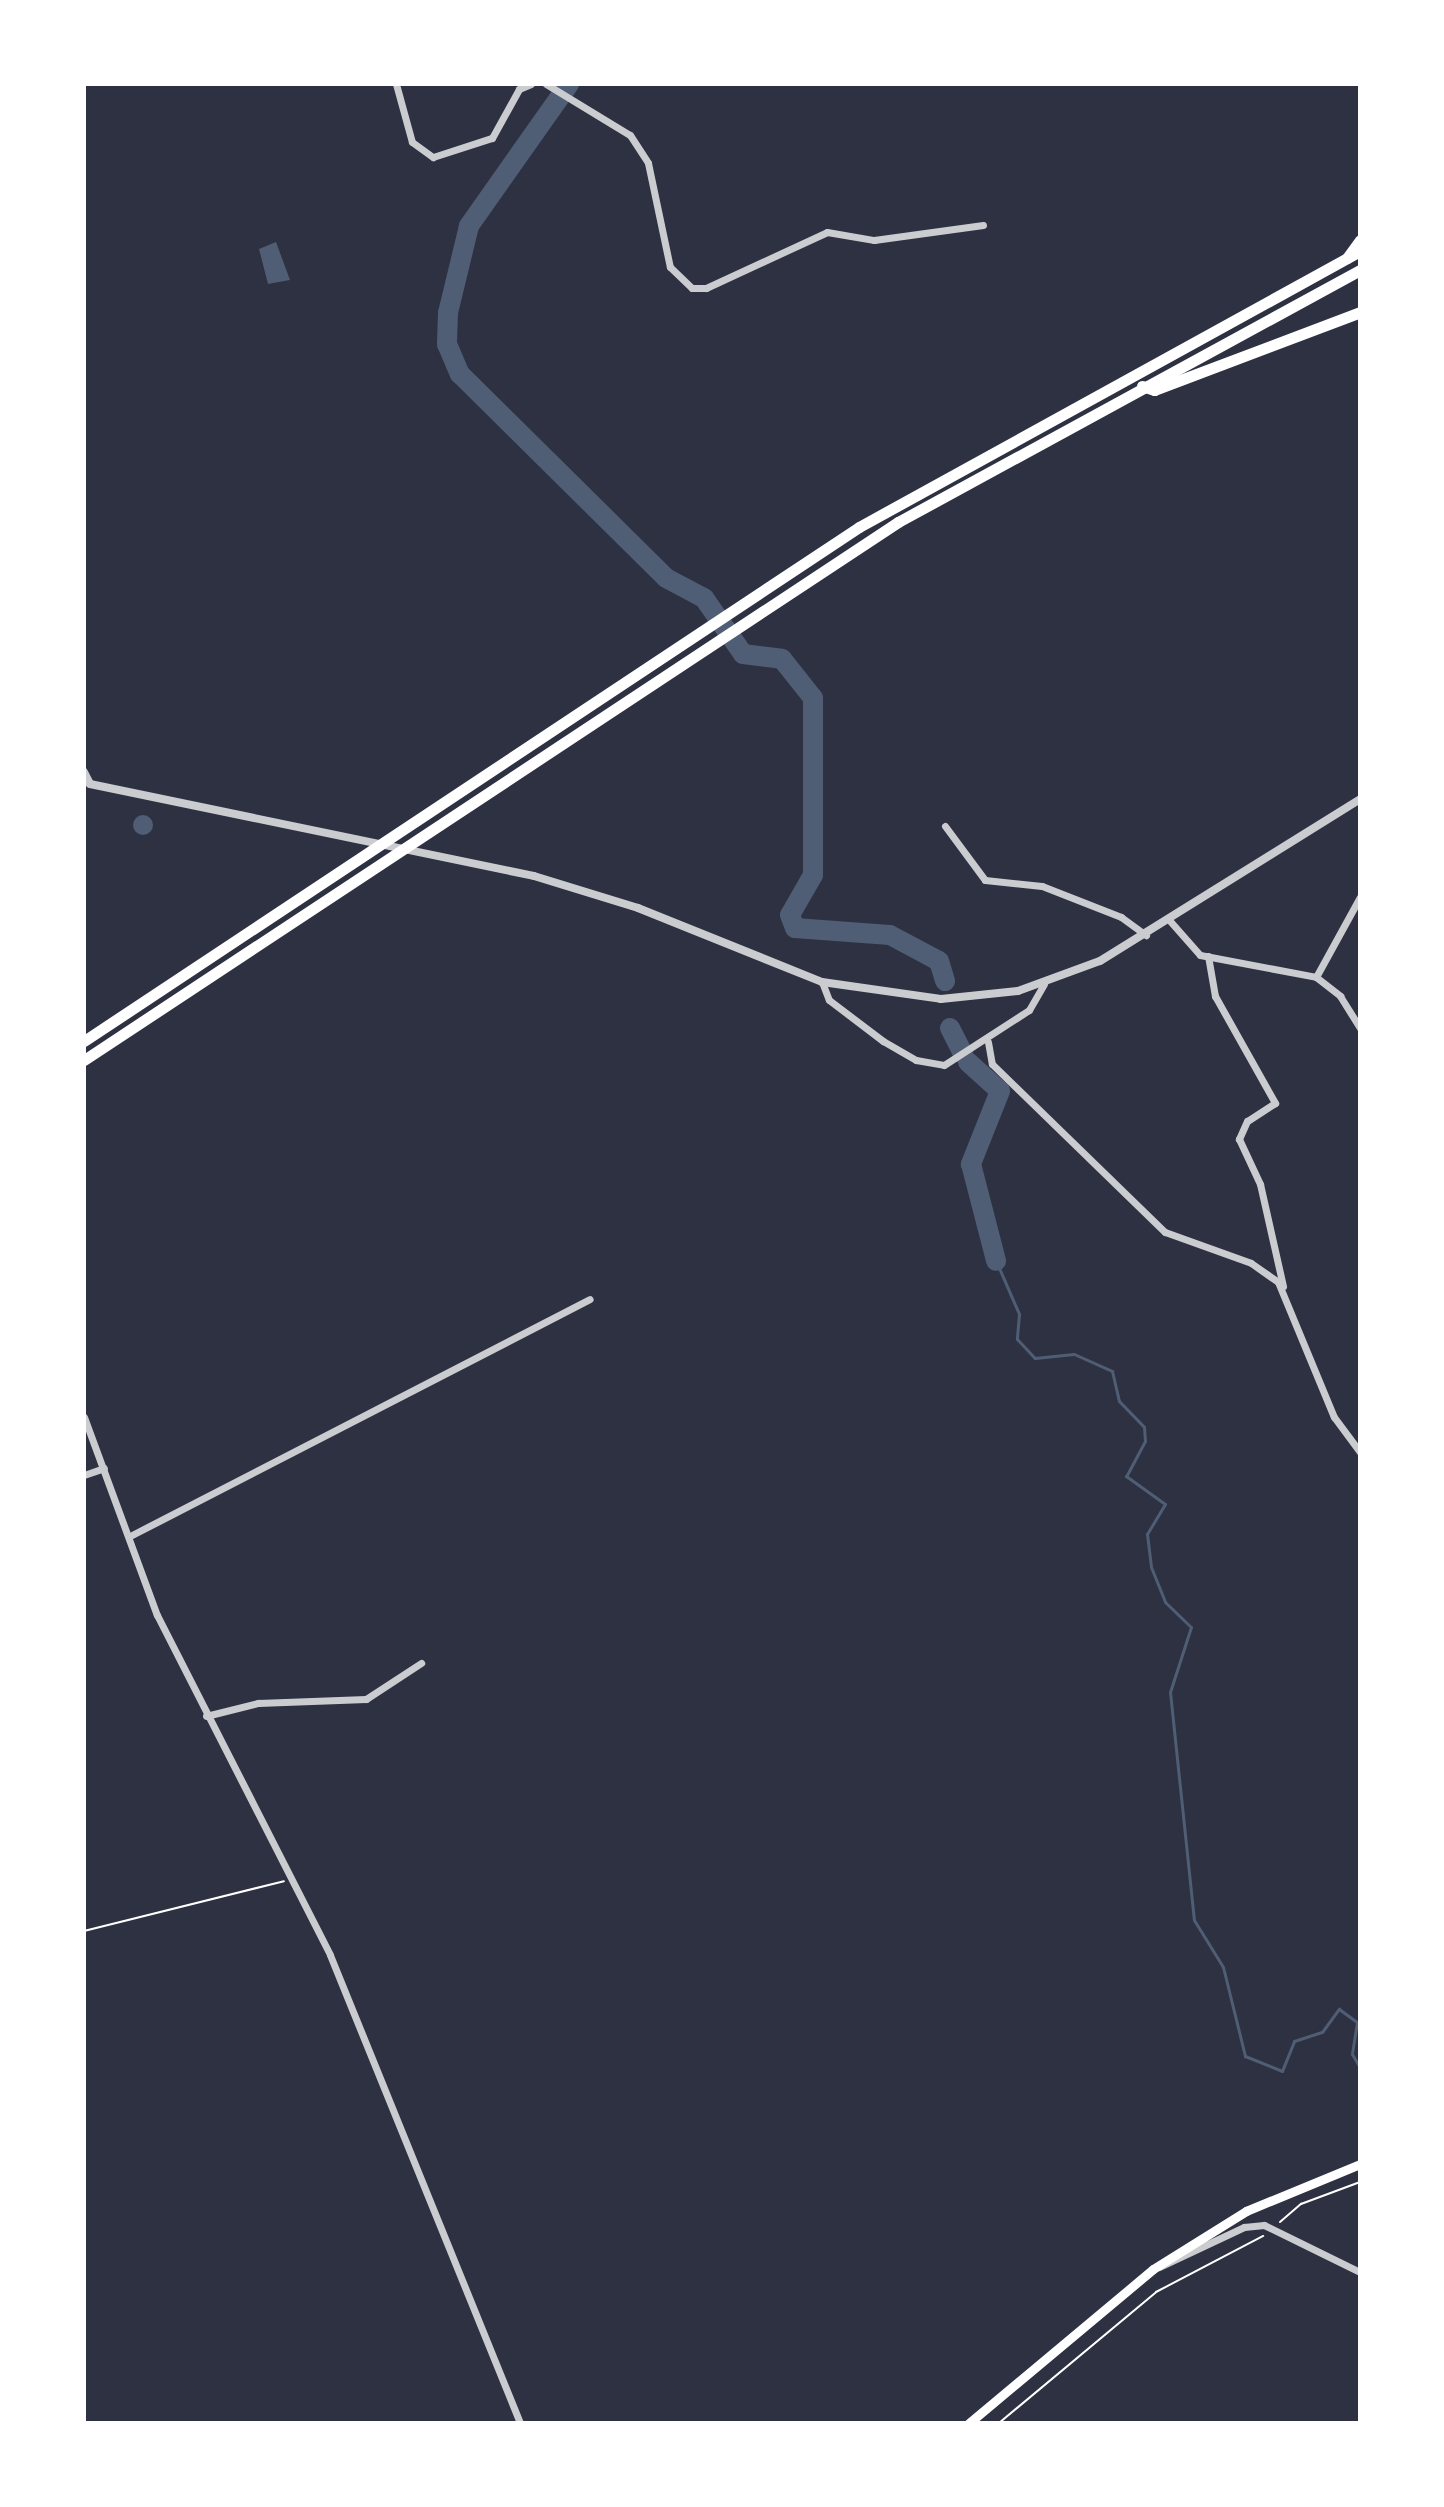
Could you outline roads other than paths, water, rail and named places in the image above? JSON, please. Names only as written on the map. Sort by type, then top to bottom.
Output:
[{"type":"highway","points":[[1346,260],[1360,240]]},
{"type":"highway","points":[[84,1041],[767,586],[1009,439],[1360,251]]},
{"type":"highway","points":[[84,1060],[951,490],[1360,270]]},
{"type":"highway","points":[[1142,386],[1154,390],[1360,312]]},
{"type":"main road","points":[[969,2423],[1153,2269],[1246,2211],[1360,2164]]},
{"type":"street","points":[[396,84],[412,142],[433,157],[492,138],[519,89],[531,84]]},
{"type":"street","points":[[549,85],[618,125],[640,150],[670,267],[692,288],[706,288],[827,232],[874,240],[983,225]]},
{"type":"street","points":[[84,772],[90,784]]},
{"type":"street","points":[[84,793],[90,784]]},
{"type":"street","points":[[90,784],[324,835],[454,858],[638,908],[822,982],[941,999],[1044,984],[1170,921],[1360,799]]},
{"type":"street","points":[[945,826],[985,880],[1042,886],[1121,917],[1146,935]]},
{"type":"street","points":[[1316,977],[1360,897]]},
{"type":"street","points":[[1170,921],[1191,949],[1208,956],[1316,977],[1340,996],[1360,1028]]},
{"type":"street","points":[[1208,956],[1215,996],[1275,1103],[1247,1121],[1239,1139],[1260,1184],[1284,1291],[1334,1417],[1360,1452]]},
{"type":"street","points":[[822,982],[829,1000],[916,1060],[959,1061],[1029,1010],[1044,984]]},
{"type":"street","points":[[988,1042],[992,1064],[1158,1226],[1196,1249],[1265,1270],[1284,1291]]},
{"type":"street","points":[[130,1536],[590,1299]]},
{"type":"street","points":[[84,1417],[206,1716],[293,1879],[520,2423]]},
{"type":"street","points":[[84,1475],[104,1468]]},
{"type":"street","points":[[206,1716],[258,1703],[366,1699],[421,1663]]},
{"type":"street","points":[[1153,2269],[1177,2264],[1244,2227],[1273,2228],[1360,2272]]},
{"type":"water","points":[[276,242],[290,280],[268,284],[259,249]]},
{"type":"water","points":[[143,815],[150,818],[153,825],[150,832],[143,835],[136,832],[133,825],[136,818]]},
{"type":"waterway","points":[[569,84],[469,226],[448,313],[447,344],[460,374],[666,578],[704,598],[743,654],[782,659],[813,698],[813,875],[790,915],[795,928],[890,935],[939,961],[945,981]]},
{"type":"waterway","points":[[950,1028],[963,1054]]},
{"type":"waterway","points":[[968,1062],[1000,1091],[971,1164],[996,1261]]},
{"type":"waterway","points":[[996,1261],[1019,1314],[1017,1339],[1035,1358],[1074,1354],[1112,1371],[1119,1401],[1144,1427],[1145,1441],[1126,1476],[1165,1504],[1147,1534],[1151,1567],[1165,1602],[1191,1627],[1170,1692],[1194,1920],[1223,1967],[1245,2056],[1282,2071],[1294,2041],[1322,2032],[1339,2009],[1357,2022],[1352,2054],[1360,2068]]}]
